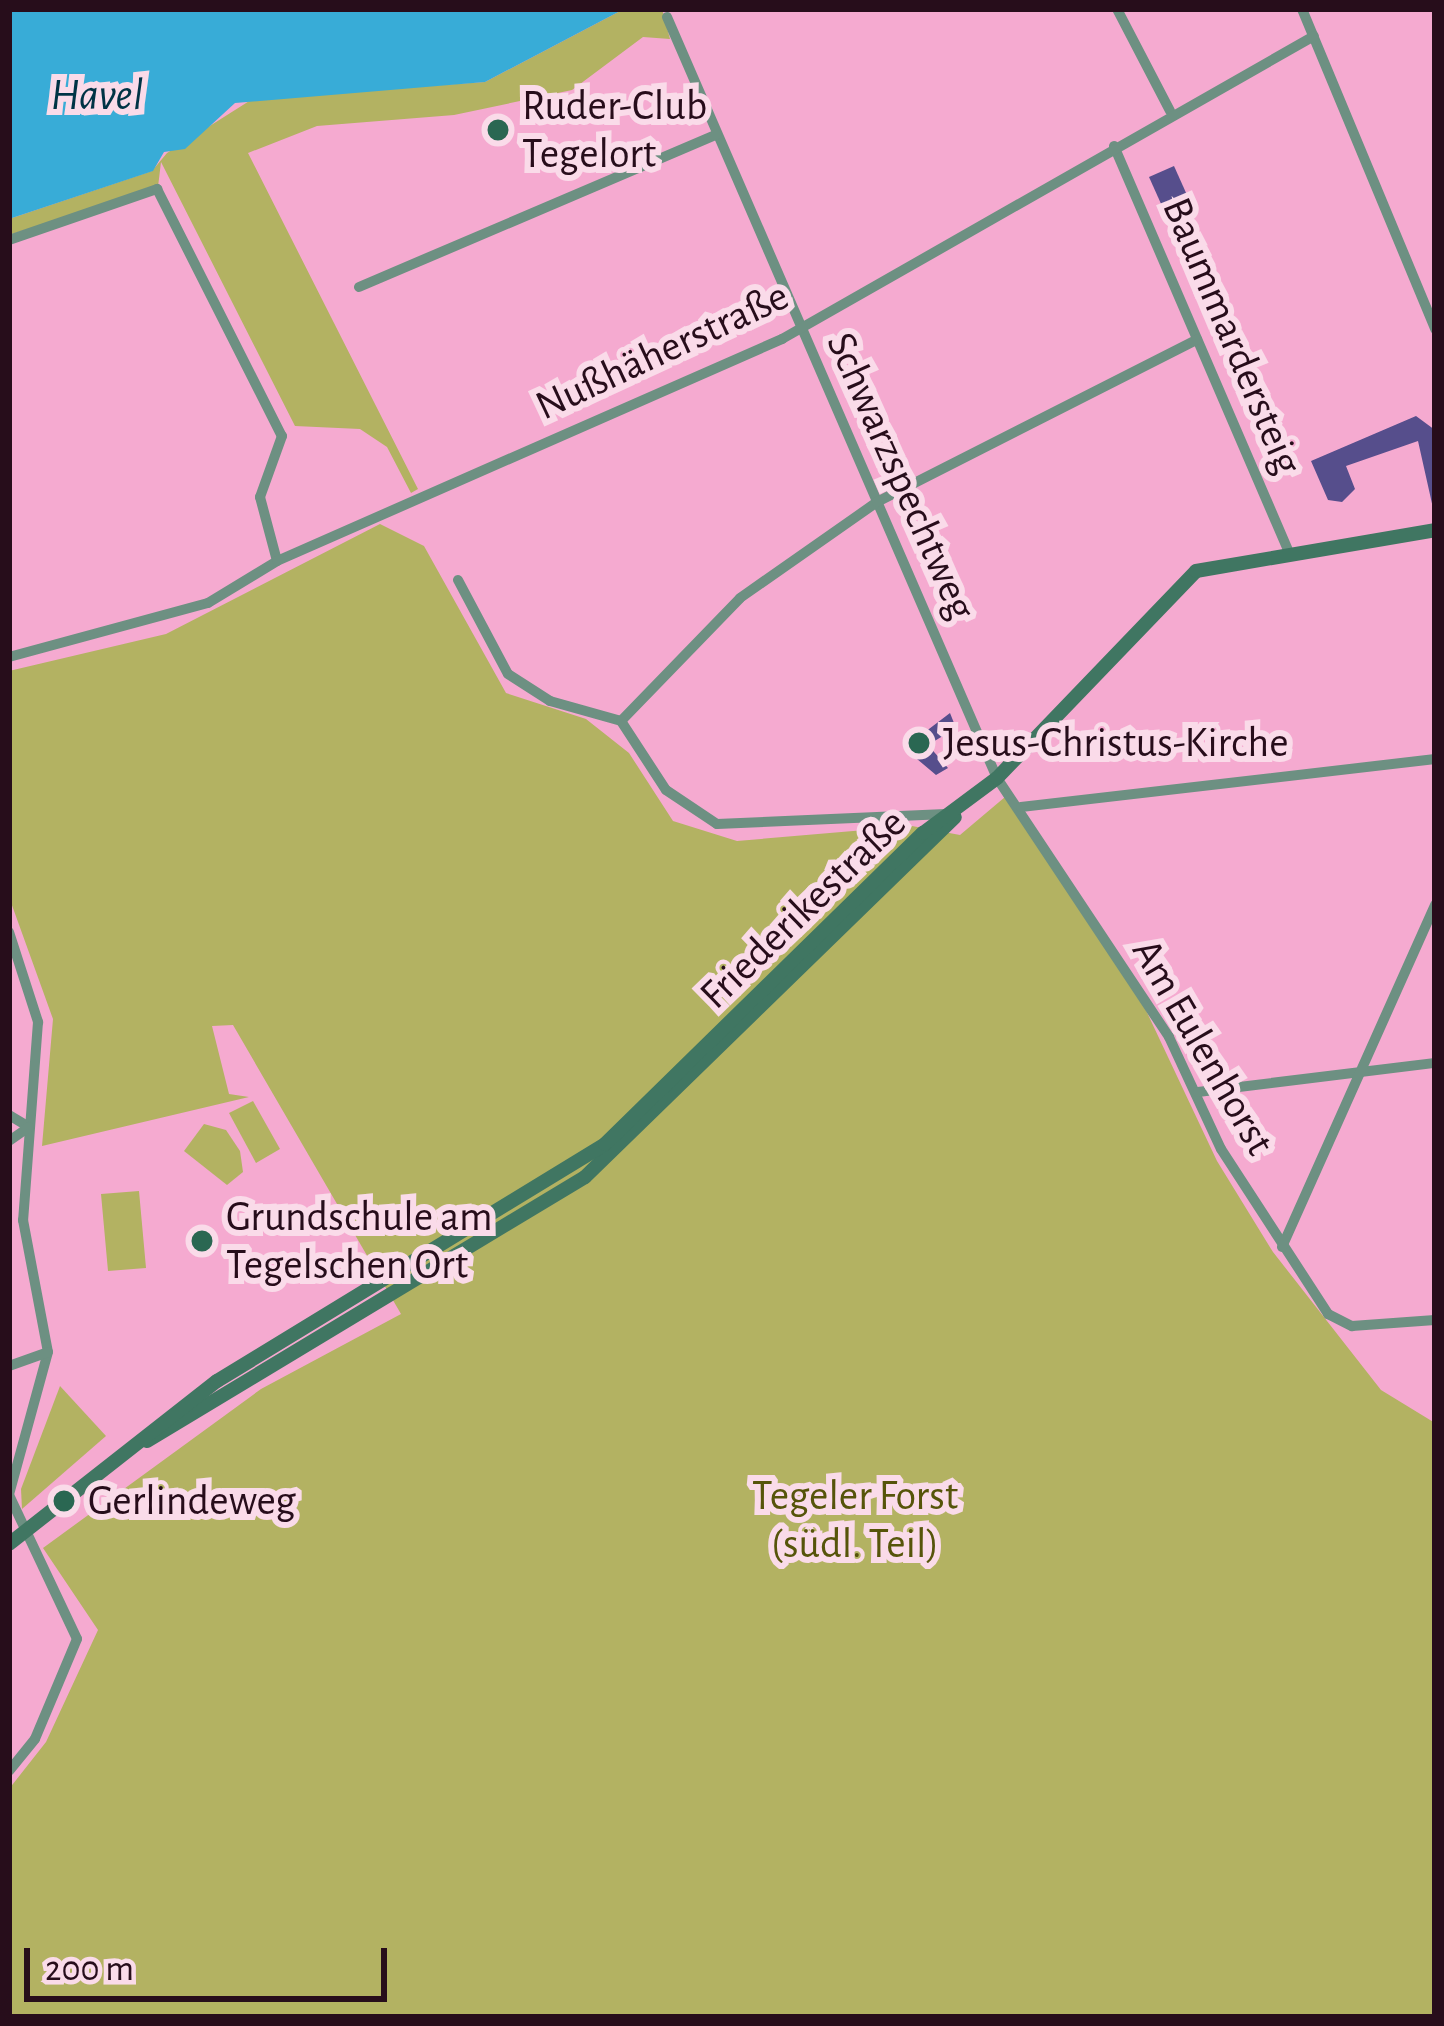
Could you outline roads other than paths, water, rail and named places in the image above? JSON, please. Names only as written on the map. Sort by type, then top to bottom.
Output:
[{"type":"street","points":[[1118,9],[1170,111]]},
{"type":"street","points":[[1302,9],[1435,329]]},
{"type":"street","name":"Schwarzspechtweg","points":[[668,17],[998,778]]},
{"type":"street","name":"Nußhäherstraße","points":[[9,658],[165,620],[277,561],[800,327],[1170,111],[1314,36]]},
{"type":"street","points":[[359,286],[717,134]]},
{"type":"street","name":"Baummardersteig","points":[[1114,146],[1289,553]]},
{"type":"street","points":[[9,240],[158,189],[282,436],[259,510],[277,561]]},
{"type":"street","points":[[621,721],[740,598],[877,502],[1197,340]]},
{"type":"street","name":"Friederikestraße","points":[[16,1540],[122,1455],[585,1177],[932,849],[958,812],[998,778],[1196,572],[1435,530]]},
{"type":"street","points":[[458,580],[508,674],[550,701],[621,721],[666,790],[728,827],[958,812]]},
{"type":"street","points":[[1022,807],[1435,759]]},
{"type":"street","name":"Am Eulenhorst","points":[[998,778],[1022,807],[1198,1092],[1282,1246],[1328,1314],[1369,1324],[1435,1320]]},
{"type":"street","points":[[1282,1246],[1435,905]]},
{"type":"street","points":[[9,932],[38,1022],[23,1220],[48,1352],[11,1470],[16,1540],[77,1640],[34,1739],[9,1771]]},
{"type":"street","points":[[1198,1092],[1435,1063]]},
{"type":"street","points":[[9,1114],[29,1127]]},
{"type":"street","points":[[9,1141],[29,1127]]},
{"type":"street","points":[[9,1366],[48,1352]]},
{"type":"water","name":"Havel","points":[[9,9],[624,9],[485,82],[235,103],[185,149],[164,152],[153,171],[9,219]]},
{"type":"place","name":"Ruder-Club Tegelort","points":[[498,130]]},
{"type":"place","name":"Jesus-Christus-Kirche","points":[[919,743]]},
{"type":"place","name":"Grundschule am Tegelschen Ort","points":[[202,1241]]},
{"type":"place","name":"Gerlindeweg","points":[[64,1501]]},
{"type":"park label","name":"Tegeler Forst (südl. Teil)","points":[[855,1520]]}]
